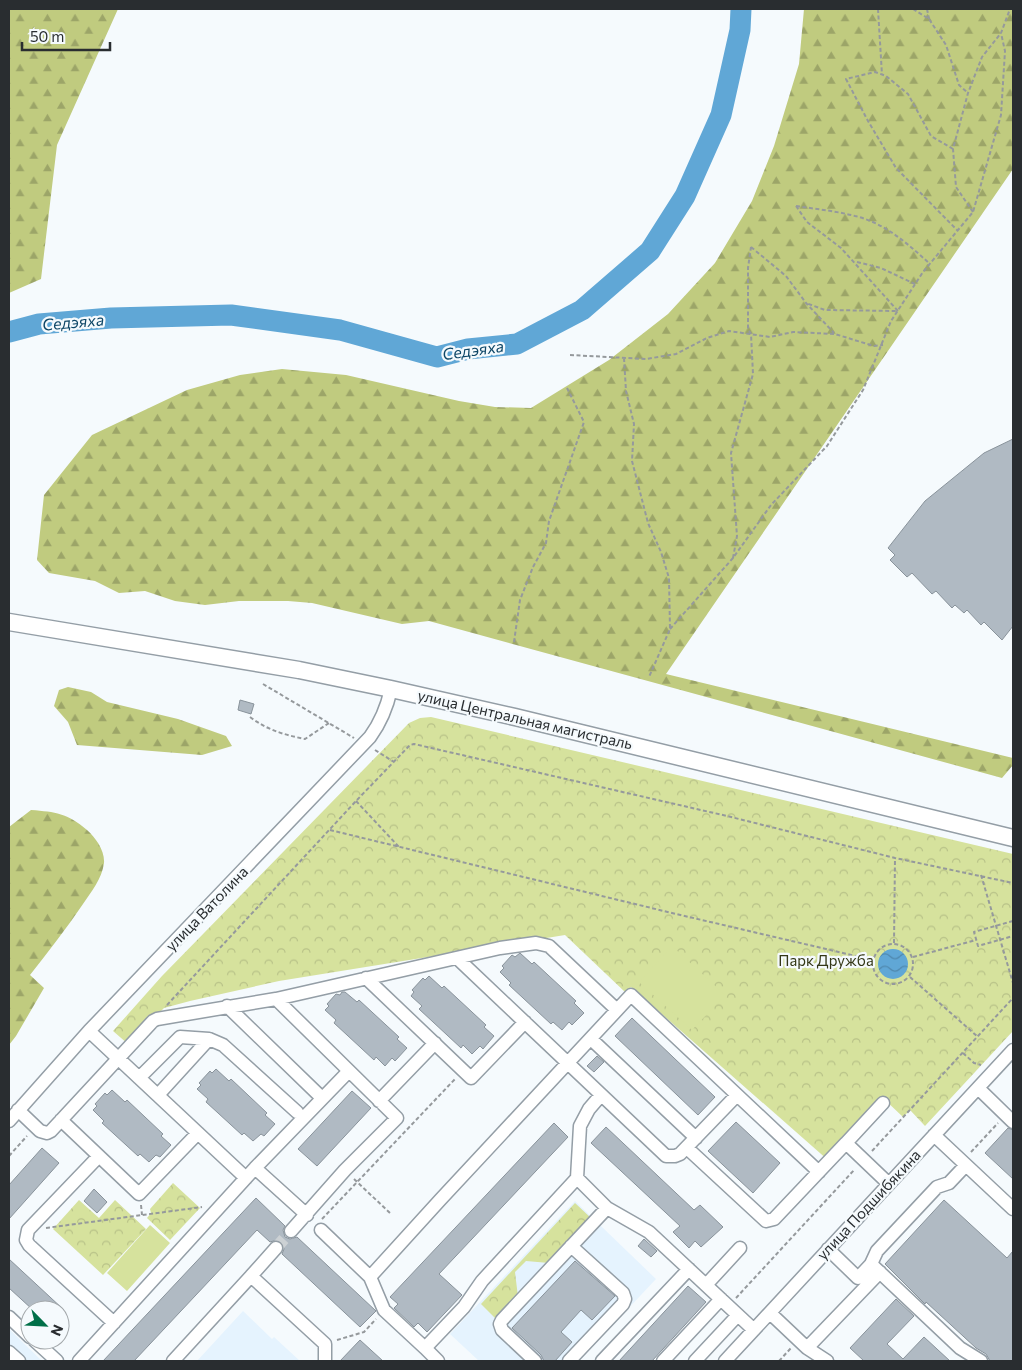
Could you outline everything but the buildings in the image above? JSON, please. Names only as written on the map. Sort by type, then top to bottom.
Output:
[{"type":"main road","name":"улица Центральная магистраль","points":[[9,622],[299,670],[391,689],[524,719],[1013,838]]},
{"type":"street","name":"улица Ватолина","points":[[9,1121],[90,1031],[364,744],[380,723],[387,707],[391,689]]},
{"type":"street","points":[[18,1110],[44,1133],[51,1131],[118,1058],[157,1019],[276,999],[500,948],[536,943],[548,946],[617,1010]]},
{"type":"street","points":[[457,958],[662,1154],[670,1157],[675,1156],[691,1143],[737,1095]]},
{"type":"street","points":[[366,978],[472,1078],[525,1022]]},
{"type":"street","points":[[370,1277],[631,995],[819,1172]]},
{"type":"street","points":[[276,999],[397,1118],[345,1170],[291,1232]]},
{"type":"street","points":[[227,1006],[322,1098]]},
{"type":"street","points":[[90,1031],[246,1178]]},
{"type":"street","points":[[139,1078],[180,1037],[209,1039],[223,1045],[297,1112]]},
{"type":"street","points":[[158,1095],[209,1039]]},
{"type":"street","points":[[591,1039],[766,1221],[774,1219],[883,1103]]},
{"type":"street","points":[[379,1100],[435,1043]]},
{"type":"street","name":"улица Подшибякина","points":[[725,1361],[1013,1050]]},
{"type":"street","points":[[79,1361],[255,1168],[349,1070]]},
{"type":"street","points":[[978,1088],[1010,1119]]},
{"type":"street","points":[[425,1348],[464,1307],[482,1281],[577,1178],[580,1126],[589,1109],[601,1095]]},
{"type":"street","points":[[61,1120],[139,1194],[198,1133]]},
{"type":"street","points":[[934,1135],[1013,1209]]},
{"type":"street","points":[[846,1143],[889,1184]]},
{"type":"street","points":[[99,1156],[28,1230],[26,1240],[29,1245],[114,1323]]},
{"type":"street","points":[[807,1348],[860,1293],[876,1268],[877,1250],[937,1187],[949,1183],[964,1163]]},
{"type":"street","points":[[255,1168],[307,1215]]},
{"type":"street","points":[[577,1178],[607,1208],[649,1232],[754,1330]]},
{"type":"street","points":[[535,1361],[502,1330],[500,1324],[607,1208]]},
{"type":"street","points":[[321,1224],[370,1277],[384,1310],[438,1361]]},
{"type":"street","points":[[569,1361],[623,1304],[625,1299],[623,1293],[571,1246]]},
{"type":"street","points":[[174,1361],[276,1248]]},
{"type":"street","points":[[706,1285],[740,1248]]},
{"type":"street","points":[[828,1249],[858,1278],[860,1293]]},
{"type":"street","points":[[858,1278],[876,1268]]},
{"type":"street","points":[[876,1268],[960,1348],[981,1361]]},
{"type":"street","points":[[602,1361],[688,1269]]},
{"type":"street","points":[[251,1276],[326,1344],[325,1361]]},
{"type":"street","points":[[663,1361],[729,1307]]},
{"type":"street","points":[[695,1361],[729,1307]]},
{"type":"street","points":[[770,1313],[807,1348],[828,1361]]},
{"type":"street","points":[[9,1317],[20,1327]]},
{"type":"street","points":[[44,1350],[56,1361]]},
{"type":"street","points":[[9,1352],[18,1361]]},
{"type":"path","points":[[878,9],[882,75]]},
{"type":"path","points":[[913,9],[930,19]]},
{"type":"path","points":[[927,9],[930,19],[946,45],[959,85],[968,93]]},
{"type":"path","points":[[973,212],[956,187],[953,149],[968,93],[982,57],[1001,34],[1010,9]]},
{"type":"path","points":[[649,677],[670,629],[733,558],[771,505],[827,446],[864,390],[891,321],[930,264],[973,212],[1001,115],[1005,51],[1001,34]]},
{"type":"path","points":[[953,149],[931,136],[908,94],[882,75],[875,72],[846,79],[896,168],[958,231]]},
{"type":"path","points":[[898,311],[841,248],[807,222],[796,206],[856,216],[882,226],[903,240],[930,264]]},
{"type":"path","points":[[733,558],[737,536],[731,453],[753,374],[751,334],[748,329],[748,286],[751,247],[786,276],[806,303],[835,334]]},
{"type":"path","points":[[854,262],[881,268],[915,284]]},
{"type":"path","points":[[806,303],[825,310],[898,311]]},
{"type":"path","points":[[570,355],[646,359],[676,354],[707,338],[729,331],[770,337],[793,332],[835,334],[874,346],[883,345]]},
{"type":"path","points":[[624,358],[626,391],[634,424],[632,461],[648,523],[661,552],[669,578],[670,629]]},
{"type":"path","points":[[514,642],[520,600],[533,567],[546,543],[550,521],[584,422],[567,388]]},
{"type":"path","points":[[263,684],[394,762]]},
{"type":"path","points":[[250,717],[268,729],[287,736],[305,739],[329,723]]},
{"type":"path","points":[[164,1008],[356,801],[410,745],[414,744],[718,814],[895,858],[1013,883]]},
{"type":"path","points":[[356,801],[399,847]]},
{"type":"path","points":[[330,830],[672,914],[873,960]]},
{"type":"path","points":[[894,944],[895,858]]},
{"type":"path","points":[[981,875],[1013,983]]},
{"type":"path","points":[[1013,911],[1013,916]]},
{"type":"path","points":[[1013,921],[974,932],[978,946],[1013,936]]},
{"type":"path","points":[[912,957],[976,940]]},
{"type":"path","points":[[887,944],[894,944],[903,946],[912,957],[914,967],[910,977],[896,985],[880,980],[874,970],[873,960],[881,948],[887,944]]},
{"type":"path","points":[[910,977],[978,1037]]},
{"type":"path","points":[[729,1307],[1013,998]]},
{"type":"path","points":[[963,1053],[974,1063],[984,1066]]},
{"type":"path","points":[[321,1224],[357,1182],[463,1070]]},
{"type":"path","points":[[964,1163],[1010,1119]]},
{"type":"path","points":[[345,1170],[391,1214]]},
{"type":"path","points":[[28,1230],[222,1204]]},
{"type":"path","points":[[326,1344],[364,1332],[384,1310]]},
{"type":"shaded area","points":[[575,1201],[656,1279],[579,1361],[479,1361],[450,1334]]},
{"type":"shaded area","points":[[243,1311],[272,1339],[274,1337],[300,1361],[197,1361]]},
{"type":"shaded area","points":[[9,1329],[20,1340],[20,1350],[31,1350],[42,1361],[9,1361]]},
{"type":"green space","points":[[9,9],[118,9],[57,145],[41,279],[9,293]]},
{"type":"green space","points":[[804,9],[1013,9],[1013,169],[666,674],[1013,758],[1013,765],[1002,778],[429,621],[402,624],[312,603],[239,601],[205,605],[175,601],[145,591],[119,593],[95,581],[49,573],[37,560],[44,495],[92,435],[187,390],[240,375],[282,369],[346,375],[459,401],[495,407],[531,408],[609,360],[668,314],[715,263],[752,201],[774,146],[799,64]]},
{"type":"green space","points":[[68,687],[91,692],[107,702],[178,719],[226,736],[232,746],[202,755],[77,745],[68,722],[54,706],[59,690]]},
{"type":"green space","name":"Парк Дружба","points":[[431,717],[1013,854],[1013,1031],[925,1126],[910,1110],[903,1117],[884,1099],[829,1161],[631,987],[625,992],[565,935],[279,981],[190,1001],[164,1008],[128,1044],[113,1031],[162,976],[409,723],[420,718]]},
{"type":"green space","points":[[31,810],[61,814],[80,824],[97,841],[103,854],[104,863],[99,880],[93,890],[30,975],[44,988],[9,1045],[9,827]]},
{"type":"green space","points":[[672,946],[725,995],[692,1030],[639,982]]},
{"type":"green space","points":[[173,1183],[200,1208],[170,1240],[147,1218],[151,1213],[150,1209]]},
{"type":"green space","points":[[79,1200],[99,1218],[115,1200],[146,1229],[103,1275],[53,1229]]},
{"type":"green space","points":[[575,1203],[591,1218],[549,1263],[526,1261],[515,1272],[518,1297],[497,1320],[481,1304]]},
{"type":"green space","points":[[150,1225],[170,1243],[127,1291],[107,1273]]},
{"type":"water","points":[[893,949],[899,950],[907,958],[907,970],[899,978],[893,979],[887,978],[879,970],[878,964],[879,958],[887,950]]},
{"type":"waterway","name":"Седэяха","points":[[9,332],[39,324],[111,318],[231,315],[340,330],[437,357],[468,349],[517,344],[582,310],[650,251],[685,196],[721,115],[740,30],[741,9]]},
{"type":"tunnel","points":[[276,1248],[291,1231]]}]
